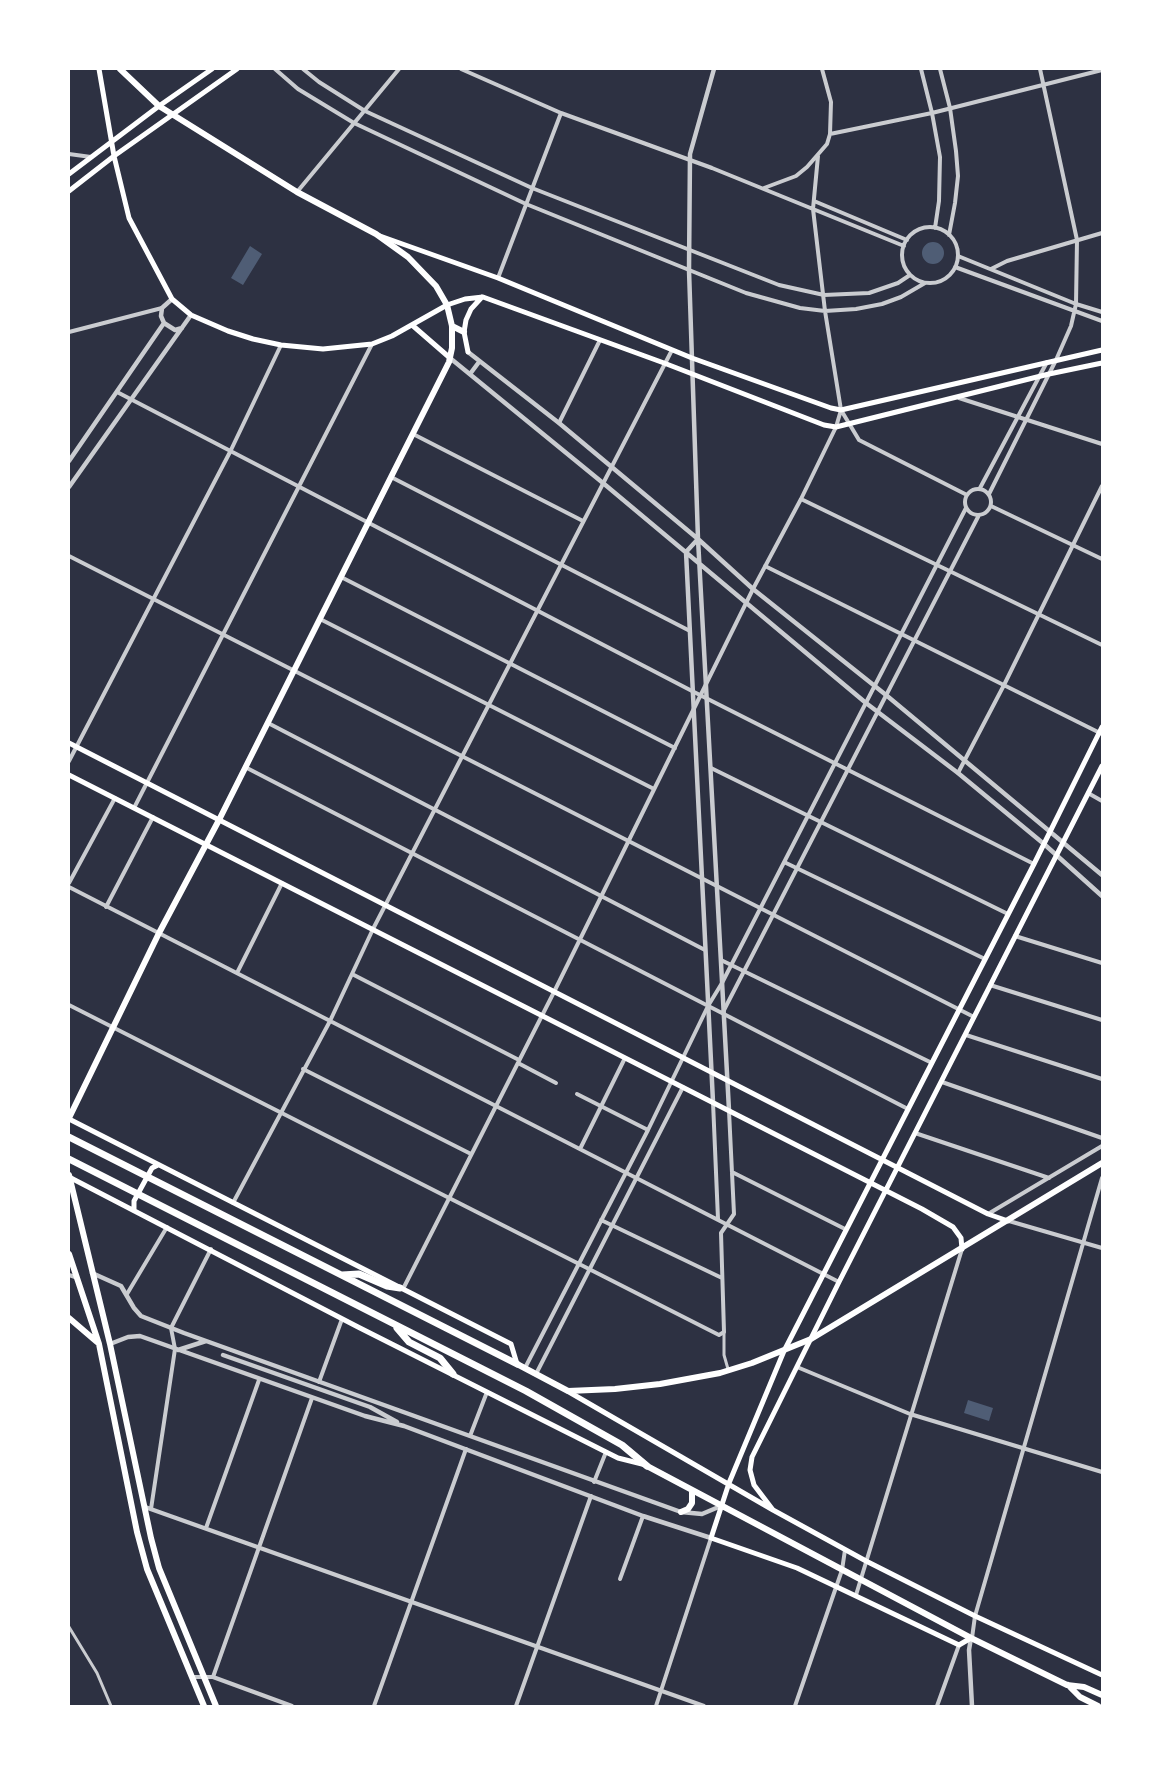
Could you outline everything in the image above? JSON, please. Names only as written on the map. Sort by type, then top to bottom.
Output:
[{"type":"highway","points":[[69,1137],[517,1364]]},
{"type":"highway","points":[[69,1160],[526,1391],[622,1445],[647,1466]]},
{"type":"highway","points":[[341,1275],[359,1274],[387,1286],[401,1288]]},
{"type":"highway","points":[[393,1324],[409,1342],[440,1358],[453,1374]]},
{"type":"main road","points":[[99,69],[114,156],[129,218],[172,299],[191,315],[254,339],[281,345],[323,349],[372,345],[447,305],[465,299],[483,297],[664,363],[824,425],[836,427],[1102,363]]},
{"type":"main road","points":[[79,183],[70,173],[212,69]]},
{"type":"main road","points":[[69,191],[114,156],[237,69]]},
{"type":"main road","points":[[122,70],[159,106],[297,192],[376,234],[408,257],[436,286],[447,305],[452,326],[452,348],[450,358],[392,477],[219,820],[159,933],[69,1119],[511,1344],[517,1364],[866,1561],[975,1616],[1102,1675]]},
{"type":"main road","points":[[376,234],[498,278],[692,358],[841,410],[1102,351]]},
{"type":"main road","points":[[468,352],[464,332],[466,320],[471,309],[483,297]]},
{"type":"main road","points":[[412,325],[450,358]]},
{"type":"main road","points":[[452,326],[464,332]]},
{"type":"main road","points":[[971,1638],[959,1645],[837,1585],[783,1562],[711,1538],[729,1483],[784,1351],[1101,731]]},
{"type":"main road","points":[[69,743],[897,1168],[988,1214],[1008,1221]]},
{"type":"main road","points":[[773,1510],[754,1485],[750,1463],[839,1282],[1102,766]]},
{"type":"main road","points":[[69,775],[886,1190],[953,1227],[961,1238],[962,1249]]},
{"type":"main road","points":[[568,1391],[647,1386],[693,1379],[729,1370],[784,1351],[811,1339],[1102,1163]]},
{"type":"main road","points":[[134,1210],[134,1201],[152,1168],[158,1165]]},
{"type":"main road","points":[[69,1176],[606,1452],[618,1458],[647,1466],[971,1638],[1067,1684],[1084,1687],[1102,1695]]},
{"type":"main road","points":[[69,1176],[110,1344],[159,1568],[216,1706]]},
{"type":"main road","points":[[69,1254],[72,1276],[99,1344],[139,1541],[147,1569],[204,1706]]},
{"type":"main road","points":[[69,1318],[99,1344]]},
{"type":"main road","points":[[681,1512],[688,1509],[692,1503],[692,1490]]},
{"type":"main road","points":[[1067,1684],[1080,1697],[1098,1706]]},
{"type":"street","points":[[275,69],[298,89],[354,123],[526,204],[689,270],[776,302],[825,311],[856,309],[882,304],[901,297],[926,283],[943,280],[955,267],[958,256],[954,241],[949,235],[935,228],[919,230],[907,240],[904,246],[903,262],[910,275],[926,283]]},
{"type":"street","points":[[303,69],[364,111],[532,188],[769,282],[824,295],[869,293],[898,283],[910,275]]},
{"type":"street","points":[[297,192],[399,69]]},
{"type":"street","points":[[461,69],[561,113],[763,188],[904,246]]},
{"type":"street","points":[[714,69],[690,154],[689,270],[704,696],[710,768],[734,1214],[733,1219],[721,1233],[724,1355],[729,1370]]},
{"type":"street","points":[[763,188],[796,176],[818,156],[827,144],[830,134],[831,102],[822,69]]},
{"type":"street","points":[[921,69],[932,113],[940,173],[935,228]]},
{"type":"street","points":[[940,69],[950,108],[958,176],[956,203],[949,235]]},
{"type":"street","points":[[966,508],[979,515],[991,506],[989,494],[1056,360],[1071,326],[1076,304],[1077,240],[1040,69]]},
{"type":"street","points":[[830,134],[932,113],[1102,70]]},
{"type":"street","points":[[498,278],[561,113]]},
{"type":"street","points":[[69,154],[92,157]]},
{"type":"street","points":[[818,156],[813,209],[825,311],[841,410],[859,440],[967,495]]},
{"type":"street","points":[[814,201],[907,240]]},
{"type":"street","points":[[834,219],[836,212]]},
{"type":"street","points":[[991,269],[1007,261],[1102,233]]},
{"type":"street","points":[[958,256],[1076,304],[1102,312]]},
{"type":"street","points":[[955,267],[1102,321]]},
{"type":"street","points":[[69,332],[162,308],[172,299]]},
{"type":"street","points":[[162,308],[161,316],[164,323],[175,330],[183,328]]},
{"type":"street","points":[[69,487],[191,315]]},
{"type":"street","points":[[69,461],[164,323]]},
{"type":"street","points":[[559,423],[600,340]]},
{"type":"street","points":[[69,761],[230,452],[281,345]]},
{"type":"street","points":[[134,808],[372,345]]},
{"type":"street","points":[[233,1203],[279,1112],[330,1021],[373,929],[672,350]]},
{"type":"street","points":[[468,352],[559,423],[610,468],[698,539],[753,589],[886,695],[1102,875]]},
{"type":"street","points":[[450,358],[877,712],[958,773],[1044,844],[1102,896]]},
{"type":"street","points":[[470,374],[479,362]]},
{"type":"street","points":[[981,489],[1047,362]]},
{"type":"street","points":[[117,392],[693,691],[1034,864]]},
{"type":"street","points":[[959,397],[1102,444]]},
{"type":"street","points":[[705,687],[753,589],[801,499],[836,427],[841,410]]},
{"type":"street","points":[[412,434],[583,521]]},
{"type":"street","points":[[392,477],[690,631]]},
{"type":"street","points":[[958,773],[1074,546],[1102,486]]},
{"type":"street","points":[[525,1368],[648,1130],[708,1006],[722,983],[966,508],[967,495],[972,490],[981,489],[989,494]]},
{"type":"street","points":[[801,499],[1102,645]]},
{"type":"street","points":[[991,506],[1102,559]]},
{"type":"street","points":[[723,1012],[979,515]]},
{"type":"street","points":[[698,539],[686,552],[718,1220]]},
{"type":"street","points":[[69,550],[70,557],[974,1017]]},
{"type":"street","points":[[765,566],[1101,731]]},
{"type":"street","points":[[341,577],[675,748]]},
{"type":"street","points":[[320,619],[654,789]]},
{"type":"street","points":[[401,1288],[554,992],[654,789],[704,696]]},
{"type":"street","points":[[268,723],[705,950]]},
{"type":"street","points":[[245,767],[908,1109]]},
{"type":"street","points":[[710,768],[1008,914]]},
{"type":"street","points":[[1088,793],[1102,801]]},
{"type":"street","points":[[69,883],[115,798]]},
{"type":"street","points":[[106,907],[153,817]]},
{"type":"street","points":[[784,862],[985,959]]},
{"type":"street","points":[[237,973],[282,883]]},
{"type":"street","points":[[69,887],[839,1282]]},
{"type":"street","points":[[1015,936],[1102,963]]},
{"type":"street","points":[[720,960],[932,1063]]},
{"type":"street","points":[[352,974],[519,1061],[556,1083]]},
{"type":"street","points":[[990,984],[1102,1020]]},
{"type":"street","points":[[69,1005],[715,1334],[722,1335],[724,1332]]},
{"type":"street","points":[[965,1034],[1102,1079]]},
{"type":"street","points":[[580,1149],[625,1057]]},
{"type":"street","points":[[303,1069],[471,1154]]},
{"type":"street","points":[[941,1081],[1102,1138]]},
{"type":"street","points":[[536,1374],[683,1087]]},
{"type":"street","points":[[577,1094],[648,1130]]},
{"type":"street","points":[[915,1133],[1049,1178]]},
{"type":"street","points":[[988,1214],[1102,1146]]},
{"type":"street","points":[[732,1172],[845,1229]]},
{"type":"street","points":[[972,1706],[969,1650],[975,1616],[1102,1178]]},
{"type":"street","points":[[601,1220],[722,1278]]},
{"type":"street","points":[[1008,1221],[1102,1248]]},
{"type":"street","points":[[127,1294],[167,1227]]},
{"type":"street","points":[[151,1509],[177,1350],[171,1328],[212,1249]]},
{"type":"street","points":[[856,1595],[962,1249]]},
{"type":"street","points":[[91,1273],[121,1286],[141,1316],[206,1341],[681,1512],[702,1514],[721,1506]]},
{"type":"street","points":[[319,1382],[343,1318]]},
{"type":"street","points":[[110,1344],[128,1337],[140,1336],[259,1380],[365,1416],[404,1426],[643,1516],[711,1538],[656,1706]]},
{"type":"street","points":[[177,1350],[206,1341]]},
{"type":"street","points":[[223,1355],[370,1407],[404,1426]]},
{"type":"street","points":[[797,1367],[910,1414],[1102,1472]]},
{"type":"street","points":[[206,1528],[259,1380]]},
{"type":"street","points":[[470,1436],[487,1392]]},
{"type":"street","points":[[213,1677],[312,1398]]},
{"type":"street","points":[[374,1706],[466,1448]]},
{"type":"street","points":[[594,1482],[606,1452]]},
{"type":"street","points":[[516,1706],[591,1496]]},
{"type":"street","points":[[144,1507],[704,1706]]},
{"type":"street","points":[[620,1579],[643,1516]]},
{"type":"street","points":[[795,1706],[842,1570],[845,1549]]},
{"type":"street","points":[[69,1627],[97,1673],[111,1706]]},
{"type":"street","points":[[937,1706],[959,1645]]},
{"type":"street","points":[[192,1677],[213,1677],[292,1706]]},
{"type":"water","points":[[933,242],[941,245],[944,253],[941,261],[933,264],[925,261],[922,253],[925,245]]},
{"type":"water","points":[[250,246],[262,254],[243,285],[231,278]]},
{"type":"water","points":[[968,1400],[993,1408],[989,1421],[964,1413]]}]
